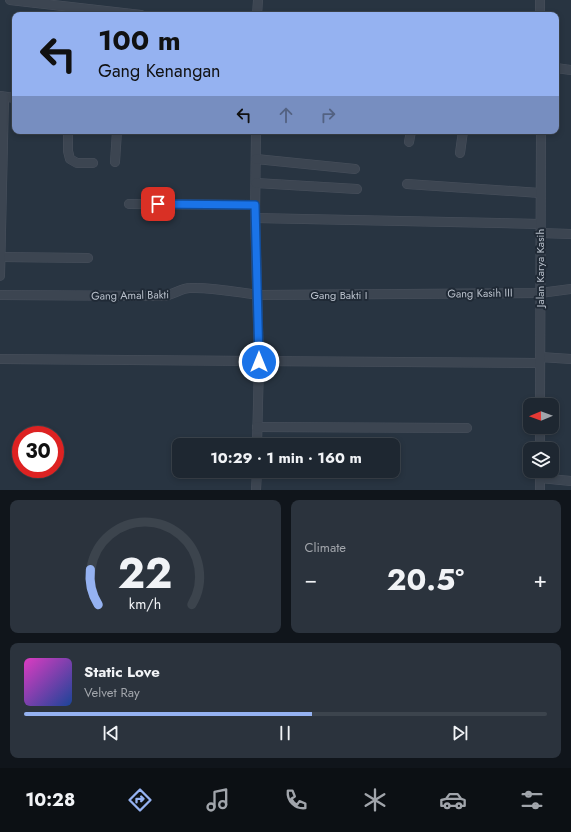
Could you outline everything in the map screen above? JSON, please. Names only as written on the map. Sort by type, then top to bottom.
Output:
[{"type":"street","points":[[10,0],[115,12]]},
{"type":"street","points":[[257,12],[258,0]]},
{"type":"street","points":[[540,0],[540,12]]},
{"type":"street","points":[[559,68],[571,70]]},
{"type":"street","points":[[0,276],[2,96],[12,98]]},
{"type":"street","points":[[68,134],[68,151],[70,159],[77,162],[93,163]]},
{"type":"street","points":[[115,162],[117,134]]},
{"type":"street","points":[[256,134],[255,218],[259,362],[257,438]]},
{"type":"street","points":[[409,142],[410,134]]},
{"type":"street","points":[[460,154],[463,134]]},
{"type":"street","name":"Jalan Karya Kasih","points":[[540,398],[541,134]]},
{"type":"street","points":[[256,159],[356,169]]},
{"type":"street","points":[[256,183],[356,189]]},
{"type":"street","points":[[407,184],[540,193]]},
{"type":"street","points":[[129,204],[255,205]]},
{"type":"street","points":[[255,218],[540,228],[571,234]]},
{"type":"street","points":[[0,256],[88,258]]},
{"type":"street","name":"Gang Amal Bakti","points":[[0,296],[163,296],[173,295],[189,288],[216,289],[258,295]]},
{"type":"street","name":"Gang Kasih III","points":[[420,294],[540,293],[571,289]]},
{"type":"street","name":"Gang Bakti I","points":[[258,295],[420,294]]},
{"type":"street","points":[[0,359],[259,362],[571,359]]},
{"type":"street","points":[[257,427],[467,428]]},
{"type":"street","points":[[256,490],[257,478]]},
{"type":"street","points":[[540,478],[540,490]]},
{"type":"street","points":[[556,478],[571,481]]},
{"type":"route","points":[[158,204],[255,205],[259,362]]}]
